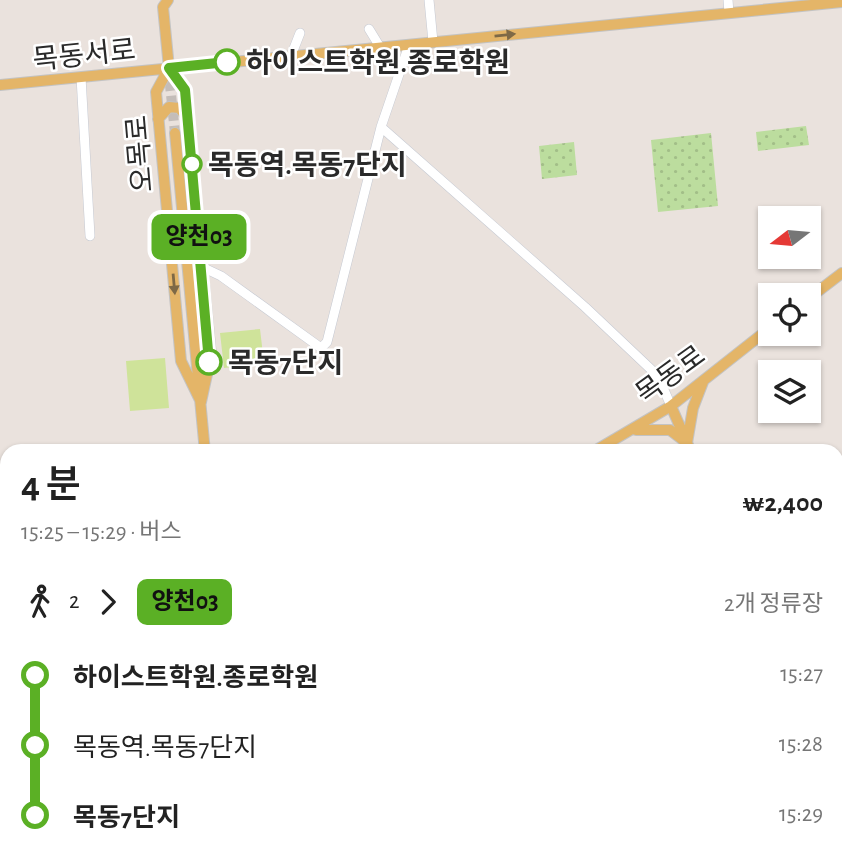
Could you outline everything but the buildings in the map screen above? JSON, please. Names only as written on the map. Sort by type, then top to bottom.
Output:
[{"type":"main road","name":"오목로","points":[[162,2],[169,68],[185,90],[188,120],[211,356],[201,402]]},
{"type":"main road","name":"목동서로","points":[[0,85],[842,2]]},
{"type":"main road","name":"오목로","points":[[169,68],[156,92],[181,360],[201,402]]},
{"type":"main road","points":[[158,119],[164,110],[176,107],[184,112],[188,120]]},
{"type":"main road","name":"오목로","points":[[175,133],[204,444]]},
{"type":"main road","points":[[821,288],[840,273]]},
{"type":"main road","name":"목동로","points":[[606,444],[671,405],[758,337]]},
{"type":"main road","points":[[689,444],[692,409],[705,379]]},
{"type":"main road","points":[[671,405],[688,444]]},
{"type":"main road","points":[[629,430],[670,429],[686,444]]},
{"type":"street","points":[[429,0],[433,42]]},
{"type":"street","points":[[728,0],[729,13]]},
{"type":"street","points":[[369,29],[380,47]]},
{"type":"street","points":[[291,56],[300,33]]},
{"type":"street","points":[[202,267],[221,276],[321,348],[327,342],[381,127],[410,44]]},
{"type":"street","points":[[81,77],[90,236]]},
{"type":"street","points":[[381,127],[585,307],[658,376],[671,405]]},
{"type":"green space","points":[[806,126],[809,145],[758,151],[756,132]]},
{"type":"green space","points":[[711,133],[718,206],[658,212],[651,140]]},
{"type":"green space","points":[[574,142],[577,175],[542,179],[539,146]]},
{"type":"green space","points":[[260,329],[264,363],[224,368],[220,333]]},
{"type":"green space","points":[[165,358],[169,408],[130,411],[126,361]]},
{"type":"tunnel","points":[[168,66],[175,133]]},
{"type":"bus line","name":"양천03","points":[[209,362],[211,356],[185,90],[169,68],[227,62]]},
{"type":"place","name":"하이스트학원.종로학원","points":[[227,62]]},
{"type":"place","name":"목동역.목동7단지","points":[[192,164]]},
{"type":"place","name":"목동7단지","points":[[209,362]]}]
